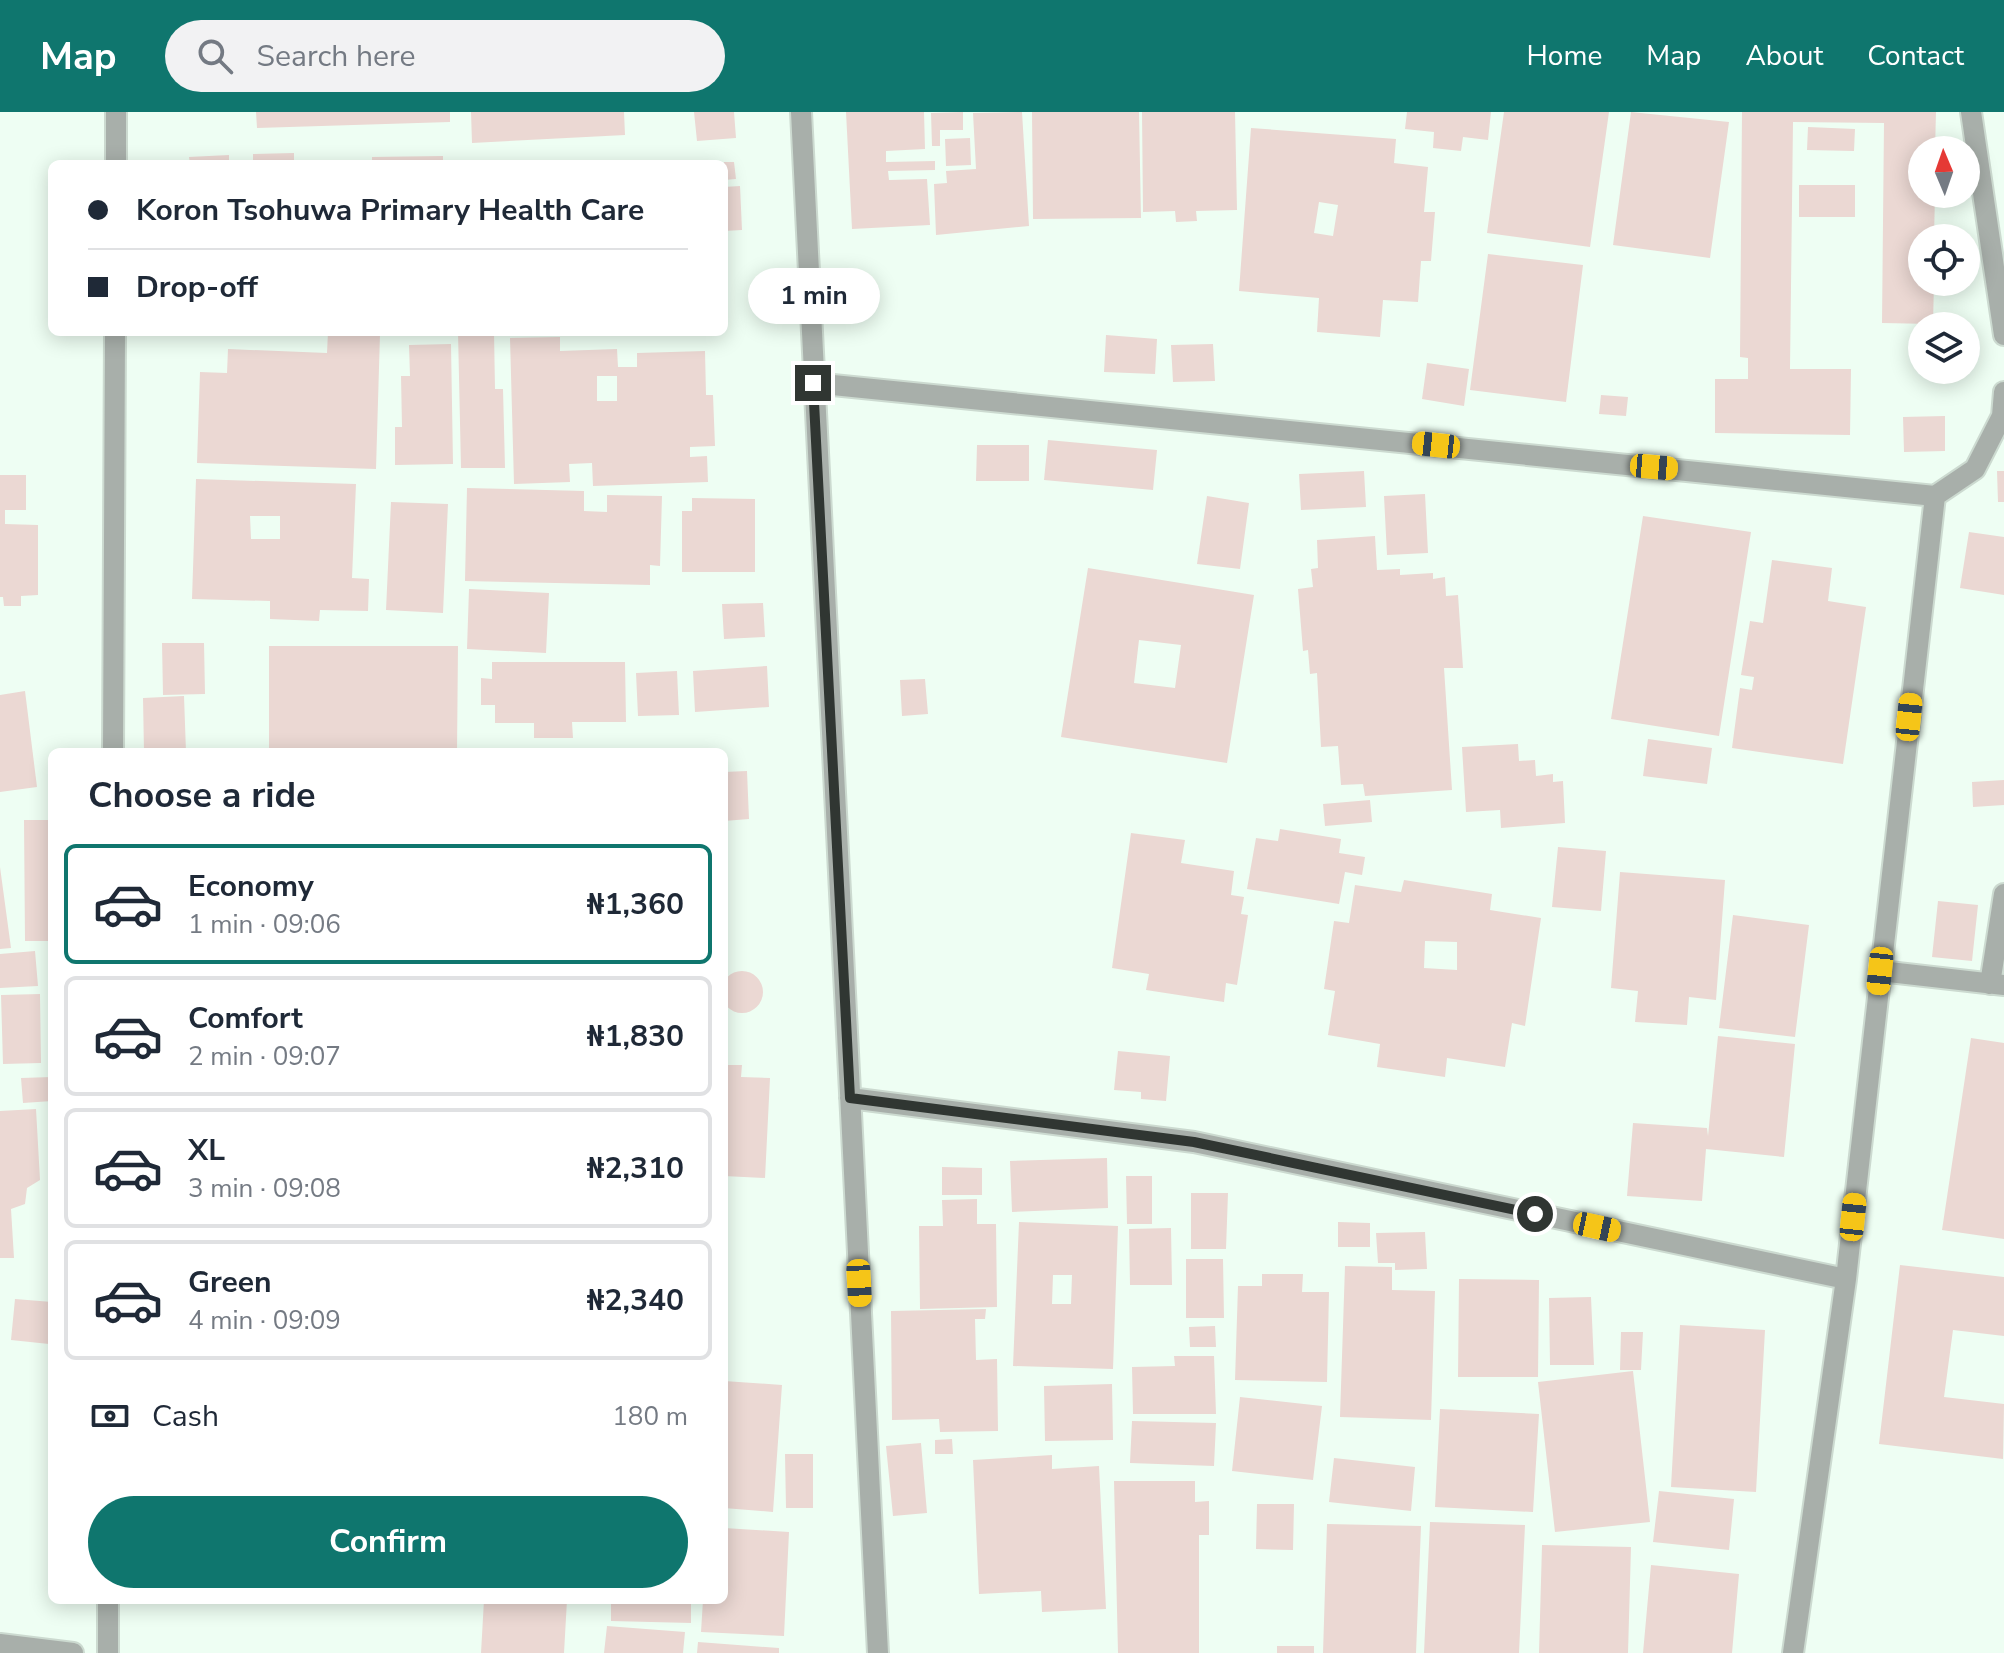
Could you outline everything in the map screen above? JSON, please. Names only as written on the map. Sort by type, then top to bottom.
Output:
[{"type":"street","points":[[116,112],[116,160]]},
{"type":"street","points":[[801,112],[878,1653]]},
{"type":"street","points":[[1971,112],[2004,335]]},
{"type":"street","points":[[113,748],[115,336]]},
{"type":"street","points":[[813,383],[1935,496],[1975,469],[2002,416],[2004,392]]},
{"type":"street","points":[[1793,1653],[1846,1279],[1935,496]]},
{"type":"street","points":[[1880,971],[1997,984],[2004,894]]},
{"type":"street","points":[[850,1098],[1194,1142],[1846,1279]]},
{"type":"street","points":[[108,1604],[108,1653]]},
{"type":"street","points":[[0,1644],[73,1653]]},
{"type":"building","points":[[256,112],[450,112],[450,122],[257,128]]},
{"type":"building","points":[[471,112],[624,112],[625,135],[472,143]]},
{"type":"building","points":[[694,112],[734,112],[736,138],[697,141]]},
{"type":"building","points":[[846,112],[924,112],[925,149],[886,151],[886,162],[935,161],[935,170],[888,171],[889,180],[927,179],[930,225],[852,229]]},
{"type":"building","points":[[963,112],[963,130],[940,130],[940,146],[932,146],[931,113]]},
{"type":"building","points":[[1022,112],[1029,226],[936,235],[934,184],[947,183],[946,171],[976,169],[973,113]]},
{"type":"building","points":[[1032,112],[1139,112],[1141,218],[1033,219]]},
{"type":"building","points":[[1142,112],[1235,112],[1237,210],[1196,211],[1197,221],[1176,222],[1175,211],[1143,212]]},
{"type":"building","points":[[1407,112],[1491,112],[1488,140],[1463,137],[1461,151],[1433,148],[1434,132],[1405,129]]},
{"type":"building","points":[[1504,112],[1609,112],[1590,247],[1487,233]]},
{"type":"building","points":[[1631,112],[1729,122],[1710,258],[1613,245]]},
{"type":"building","points":[[1742,112],[1936,112],[1935,136],[1908,136],[1908,208],[1935,208],[1934,224],[1908,224],[1908,296],[1934,296],[1933,312],[1908,312],[1908,324],[1882,323],[1884,123],[1793,122],[1790,369],[1851,369],[1850,435],[1715,433],[1715,379],[1748,379],[1748,358],[1740,357]]},
{"type":"building","points":[[1808,127],[1855,129],[1854,151],[1807,150]]},
{"type":"building","points":[[1251,128],[1396,139],[1394,163],[1428,167],[1424,212],[1435,212],[1431,261],[1421,261],[1418,302],[1383,300],[1380,337],[1317,332],[1319,298],[1239,291]],"holes":[[[1319,202],[1338,205],[1333,236],[1314,233]]]},
{"type":"building","points":[[970,138],[971,165],[946,166],[945,139]]},
{"type":"building","points":[[294,153],[294,160],[253,160],[253,154]]},
{"type":"building","points":[[229,155],[229,160],[189,160],[189,157]]},
{"type":"building","points":[[443,156],[443,160],[372,160],[372,157]]},
{"type":"building","points":[[728,162],[734,162],[736,179],[728,180]]},
{"type":"building","points":[[1799,185],[1855,185],[1855,217],[1799,217]]},
{"type":"building","points":[[740,186],[742,230],[728,231],[728,187]]},
{"type":"building","points":[[1488,254],[1583,265],[1566,402],[1470,390]]},
{"type":"building","points":[[1106,335],[1157,339],[1155,374],[1104,372]]},
{"type":"building","points":[[328,336],[380,336],[376,469],[197,463],[200,372],[227,373],[228,349],[327,353]]},
{"type":"building","points":[[458,336],[494,336],[495,389],[503,389],[505,468],[461,468]]},
{"type":"building","points":[[560,337],[560,351],[617,349],[618,367],[637,367],[637,353],[705,351],[706,395],[713,395],[715,446],[690,447],[690,457],[707,456],[708,482],[593,486],[592,463],[569,464],[570,482],[514,484],[510,338]],"holes":[[[597,376],[617,376],[617,401],[597,401]]]},
{"type":"building","points":[[451,344],[453,464],[395,465],[395,427],[402,427],[401,376],[410,376],[409,345]]},
{"type":"building","points":[[1213,344],[1215,381],[1173,382],[1171,345]]},
{"type":"building","points":[[1427,363],[1469,369],[1464,406],[1422,399]]},
{"type":"building","points":[[1601,395],[1628,397],[1626,416],[1599,414]]},
{"type":"building","points":[[1945,416],[1945,451],[1904,452],[1903,417]]},
{"type":"building","points":[[1048,440],[1157,450],[1153,490],[1044,480]]},
{"type":"building","points":[[977,445],[1029,445],[1029,481],[976,481]]},
{"type":"building","points":[[1364,471],[1366,507],[1301,510],[1299,474]]},
{"type":"building","points":[[1997,471],[2004,471],[2004,502],[1998,502]]},
{"type":"building","points":[[0,475],[26,475],[26,510],[5,510],[5,524],[38,525],[38,595],[21,596],[21,606],[4,606],[3,597],[0,597]]},
{"type":"building","points":[[196,479],[356,484],[352,578],[369,579],[368,611],[320,610],[319,621],[270,619],[270,601],[192,599]],"holes":[[[250,516],[280,516],[280,539],[251,539]]]},
{"type":"building","points":[[467,488],[584,491],[584,511],[607,512],[607,495],[662,496],[660,566],[650,565],[650,585],[465,581]]},
{"type":"building","points":[[1425,494],[1428,553],[1387,555],[1384,496]]},
{"type":"building","points":[[1207,496],[1249,503],[1240,569],[1197,564]]},
{"type":"building","points":[[692,498],[755,499],[755,572],[682,572],[682,511],[692,511]]},
{"type":"building","points":[[391,502],[448,504],[443,613],[386,610]]},
{"type":"building","points":[[1643,516],[1751,532],[1719,736],[1611,719]]},
{"type":"building","points":[[1969,532],[2004,537],[2004,595],[1960,588]]},
{"type":"building","points":[[1375,536],[1377,570],[1400,569],[1400,575],[1433,573],[1433,579],[1445,577],[1446,596],[1458,595],[1463,668],[1444,668],[1452,790],[1365,796],[1363,784],[1341,785],[1338,746],[1321,747],[1317,673],[1310,674],[1308,650],[1303,651],[1298,589],[1313,587],[1311,569],[1318,568],[1317,540]]},
{"type":"building","points":[[1772,560],[1832,568],[1828,601],[1866,607],[1843,764],[1732,748],[1740,688],[1752,690],[1754,677],[1741,675],[1750,621],[1763,623]]},
{"type":"building","points":[[1088,568],[1254,595],[1227,763],[1061,737]],"holes":[[[1139,640],[1181,645],[1175,688],[1134,683]]]},
{"type":"building","points":[[469,589],[549,593],[546,653],[467,649]]},
{"type":"building","points":[[763,603],[765,637],[724,639],[722,604]]},
{"type":"building","points":[[162,643],[204,643],[205,694],[163,695]]},
{"type":"building","points":[[269,646],[458,646],[457,748],[269,748]]},
{"type":"building","points":[[492,662],[625,662],[626,722],[572,722],[573,738],[534,738],[534,723],[495,723],[495,705],[481,705],[481,678],[492,679]]},
{"type":"building","points":[[767,666],[769,707],[695,712],[693,671]]},
{"type":"building","points":[[677,671],[679,715],[638,716],[636,673]]},
{"type":"building","points":[[925,679],[928,714],[902,716],[900,680]]},
{"type":"building","points":[[25,691],[37,787],[0,792],[0,695]]},
{"type":"building","points":[[184,696],[186,748],[144,748],[143,698]]},
{"type":"building","points":[[1648,739],[1712,748],[1707,784],[1643,776]]},
{"type":"building","points":[[1518,744],[1519,761],[1535,760],[1536,776],[1553,774],[1553,782],[1563,781],[1565,823],[1501,828],[1500,810],[1466,812],[1462,747]]},
{"type":"building","points":[[747,771],[749,819],[728,821],[728,772]]},
{"type":"building","points":[[2004,780],[2004,805],[1973,807],[1972,782]]},
{"type":"building","points":[[1370,800],[1372,822],[1325,826],[1323,804]]},
{"type":"building","points":[[24,820],[48,820],[48,941],[25,941]]},
{"type":"building","points":[[1280,829],[1341,839],[1339,853],[1365,857],[1362,875],[1345,872],[1339,904],[1247,889],[1256,838],[1278,841]]},
{"type":"building","points":[[1131,833],[1185,840],[1181,863],[1234,871],[1231,895],[1244,897],[1241,914],[1248,915],[1237,985],[1226,983],[1224,1002],[1146,990],[1149,974],[1112,968]]},
{"type":"building","points":[[1558,847],[1606,851],[1601,911],[1552,907]]},
{"type":"building","points":[[0,867],[11,948],[0,949]]},
{"type":"building","points":[[1620,872],[1725,880],[1716,1000],[1689,997],[1687,1025],[1635,1022],[1638,991],[1611,988]]},
{"type":"building","points":[[1404,880],[1492,894],[1490,910],[1541,918],[1525,1026],[1512,1023],[1505,1067],[1447,1058],[1445,1077],[1377,1067],[1380,1044],[1328,1035],[1335,991],[1324,989],[1334,921],[1349,923],[1355,885],[1401,892]],"holes":[[[1425,941],[1457,942],[1457,970],[1424,968]]]},
{"type":"building","points":[[1938,901],[1978,905],[1972,961],[1932,957]]},
{"type":"building","points":[[1733,915],[1809,925],[1795,1037],[1719,1028]]},
{"type":"building","points":[[35,951],[38,986],[0,988],[0,954]]},
{"type":"building","points":[[742,971],[757,977],[763,992],[757,1007],[742,1013],[728,1008],[728,976]]},
{"type":"building","points":[[40,994],[41,1063],[3,1064],[1,995]]},
{"type":"building","points":[[1718,1036],[1795,1044],[1784,1157],[1706,1149],[1702,1201],[1627,1196],[1633,1123],[1707,1128],[1708,1136]]},
{"type":"building","points":[[1971,1038],[2004,1043],[2004,1239],[1942,1230]]},
{"type":"building","points":[[1118,1051],[1170,1056],[1166,1101],[1141,1099],[1141,1092],[1114,1090]]},
{"type":"building","points":[[728,1065],[742,1065],[741,1077],[770,1078],[765,1178],[728,1176]]},
{"type":"building","points":[[48,1077],[48,1101],[23,1103],[21,1078]]},
{"type":"building","points":[[36,1109],[40,1180],[27,1188],[25,1204],[11,1209],[14,1258],[0,1258],[0,1111]]},
{"type":"building","points":[[1107,1158],[1108,1208],[1012,1212],[1010,1161]]},
{"type":"building","points":[[942,1167],[982,1168],[982,1195],[942,1195]]},
{"type":"building","points":[[1126,1176],[1152,1176],[1152,1224],[1127,1224]]},
{"type":"building","points":[[1191,1193],[1228,1193],[1226,1249],[1191,1249]]},
{"type":"building","points":[[977,1199],[977,1224],[996,1224],[997,1307],[920,1309],[919,1226],[943,1226],[942,1200]]},
{"type":"building","points":[[1019,1222],[1118,1226],[1113,1369],[1013,1366]],"holes":[[[1053,1275],[1072,1275],[1071,1304],[1052,1304]]]},
{"type":"building","points":[[1338,1222],[1370,1223],[1370,1247],[1338,1247]]},
{"type":"building","points":[[1171,1228],[1172,1285],[1130,1285],[1129,1229]]},
{"type":"building","points":[[1425,1232],[1427,1269],[1395,1270],[1395,1263],[1378,1263],[1376,1233]]},
{"type":"building","points":[[1186,1259],[1223,1259],[1224,1318],[1186,1318]]},
{"type":"building","points":[[1900,1265],[2004,1277],[2004,1336],[1953,1330],[1944,1397],[2004,1404],[2003,1459],[1879,1444]]},
{"type":"building","points":[[1345,1266],[1392,1267],[1392,1290],[1435,1291],[1431,1420],[1340,1417]]},
{"type":"building","points":[[1262,1274],[1303,1274],[1302,1292],[1329,1292],[1327,1382],[1235,1380],[1238,1286],[1262,1286]]},
{"type":"building","points":[[1459,1279],[1539,1280],[1538,1377],[1458,1377]]},
{"type":"building","points":[[1591,1297],[1594,1365],[1550,1365],[1549,1298]]},
{"type":"building","points":[[15,1299],[48,1302],[48,1344],[11,1340]]},
{"type":"building","points":[[986,1309],[985,1319],[975,1319],[976,1360],[997,1359],[998,1431],[940,1432],[939,1419],[892,1420],[891,1311]]},
{"type":"building","points":[[1680,1325],[1765,1330],[1756,1492],[1671,1487]]},
{"type":"building","points":[[1215,1326],[1216,1347],[1190,1347],[1189,1327]]},
{"type":"building","points":[[1621,1332],[1643,1332],[1641,1370],[1620,1370]]},
{"type":"building","points":[[1174,1356],[1214,1356],[1216,1414],[1133,1414],[1132,1367],[1175,1366]]},
{"type":"building","points":[[1633,1371],[1650,1522],[1555,1532],[1538,1382]]},
{"type":"building","points":[[728,1381],[782,1385],[773,1512],[728,1508]]},
{"type":"building","points":[[1112,1384],[1113,1440],[1045,1441],[1044,1386]]},
{"type":"building","points":[[1240,1397],[1322,1406],[1313,1480],[1232,1471]]},
{"type":"building","points":[[1440,1409],[1539,1414],[1533,1512],[1435,1507]]},
{"type":"building","points":[[1132,1421],[1216,1423],[1214,1466],[1130,1463]]},
{"type":"building","points":[[952,1439],[953,1454],[935,1454],[935,1440]]},
{"type":"building","points":[[921,1443],[927,1513],[893,1516],[886,1446]]},
{"type":"building","points":[[785,1454],[813,1454],[813,1508],[786,1508]]},
{"type":"building","points":[[1052,1455],[1052,1469],[1099,1466],[1106,1609],[1042,1612],[1041,1591],[979,1594],[973,1460]]},
{"type":"building","points":[[1334,1458],[1415,1467],[1411,1511],[1329,1502]]},
{"type":"building","points":[[1114,1481],[1195,1481],[1195,1502],[1209,1501],[1209,1535],[1199,1535],[1199,1653],[1118,1653]]},
{"type":"building","points":[[1659,1491],[1734,1499],[1729,1550],[1653,1542]]},
{"type":"building","points":[[1257,1504],[1294,1504],[1293,1550],[1256,1549]]},
{"type":"building","points":[[1430,1522],[1525,1525],[1519,1653],[1424,1653]]},
{"type":"building","points":[[1327,1524],[1421,1526],[1416,1653],[1323,1653]]},
{"type":"building","points":[[728,1528],[789,1532],[784,1636],[701,1632],[703,1604],[728,1604]]},
{"type":"building","points":[[1542,1545],[1631,1547],[1628,1653],[1539,1653]]},
{"type":"building","points":[[1651,1565],[1739,1574],[1732,1653],[1643,1653]]},
{"type":"building","points":[[484,1604],[567,1604],[564,1653],[481,1653]]},
{"type":"building","points":[[611,1604],[691,1604],[691,1623],[611,1621]]},
{"type":"building","points":[[607,1626],[685,1632],[683,1653],[604,1653]]},
{"type":"building","points":[[698,1642],[779,1648],[779,1653],[697,1653]]},
{"type":"building","points":[[1277,1646],[1314,1646],[1314,1653],[1277,1653]]},
{"type":"route","points":[[813,383],[850,1098],[1194,1142],[1535,1214]]}]
